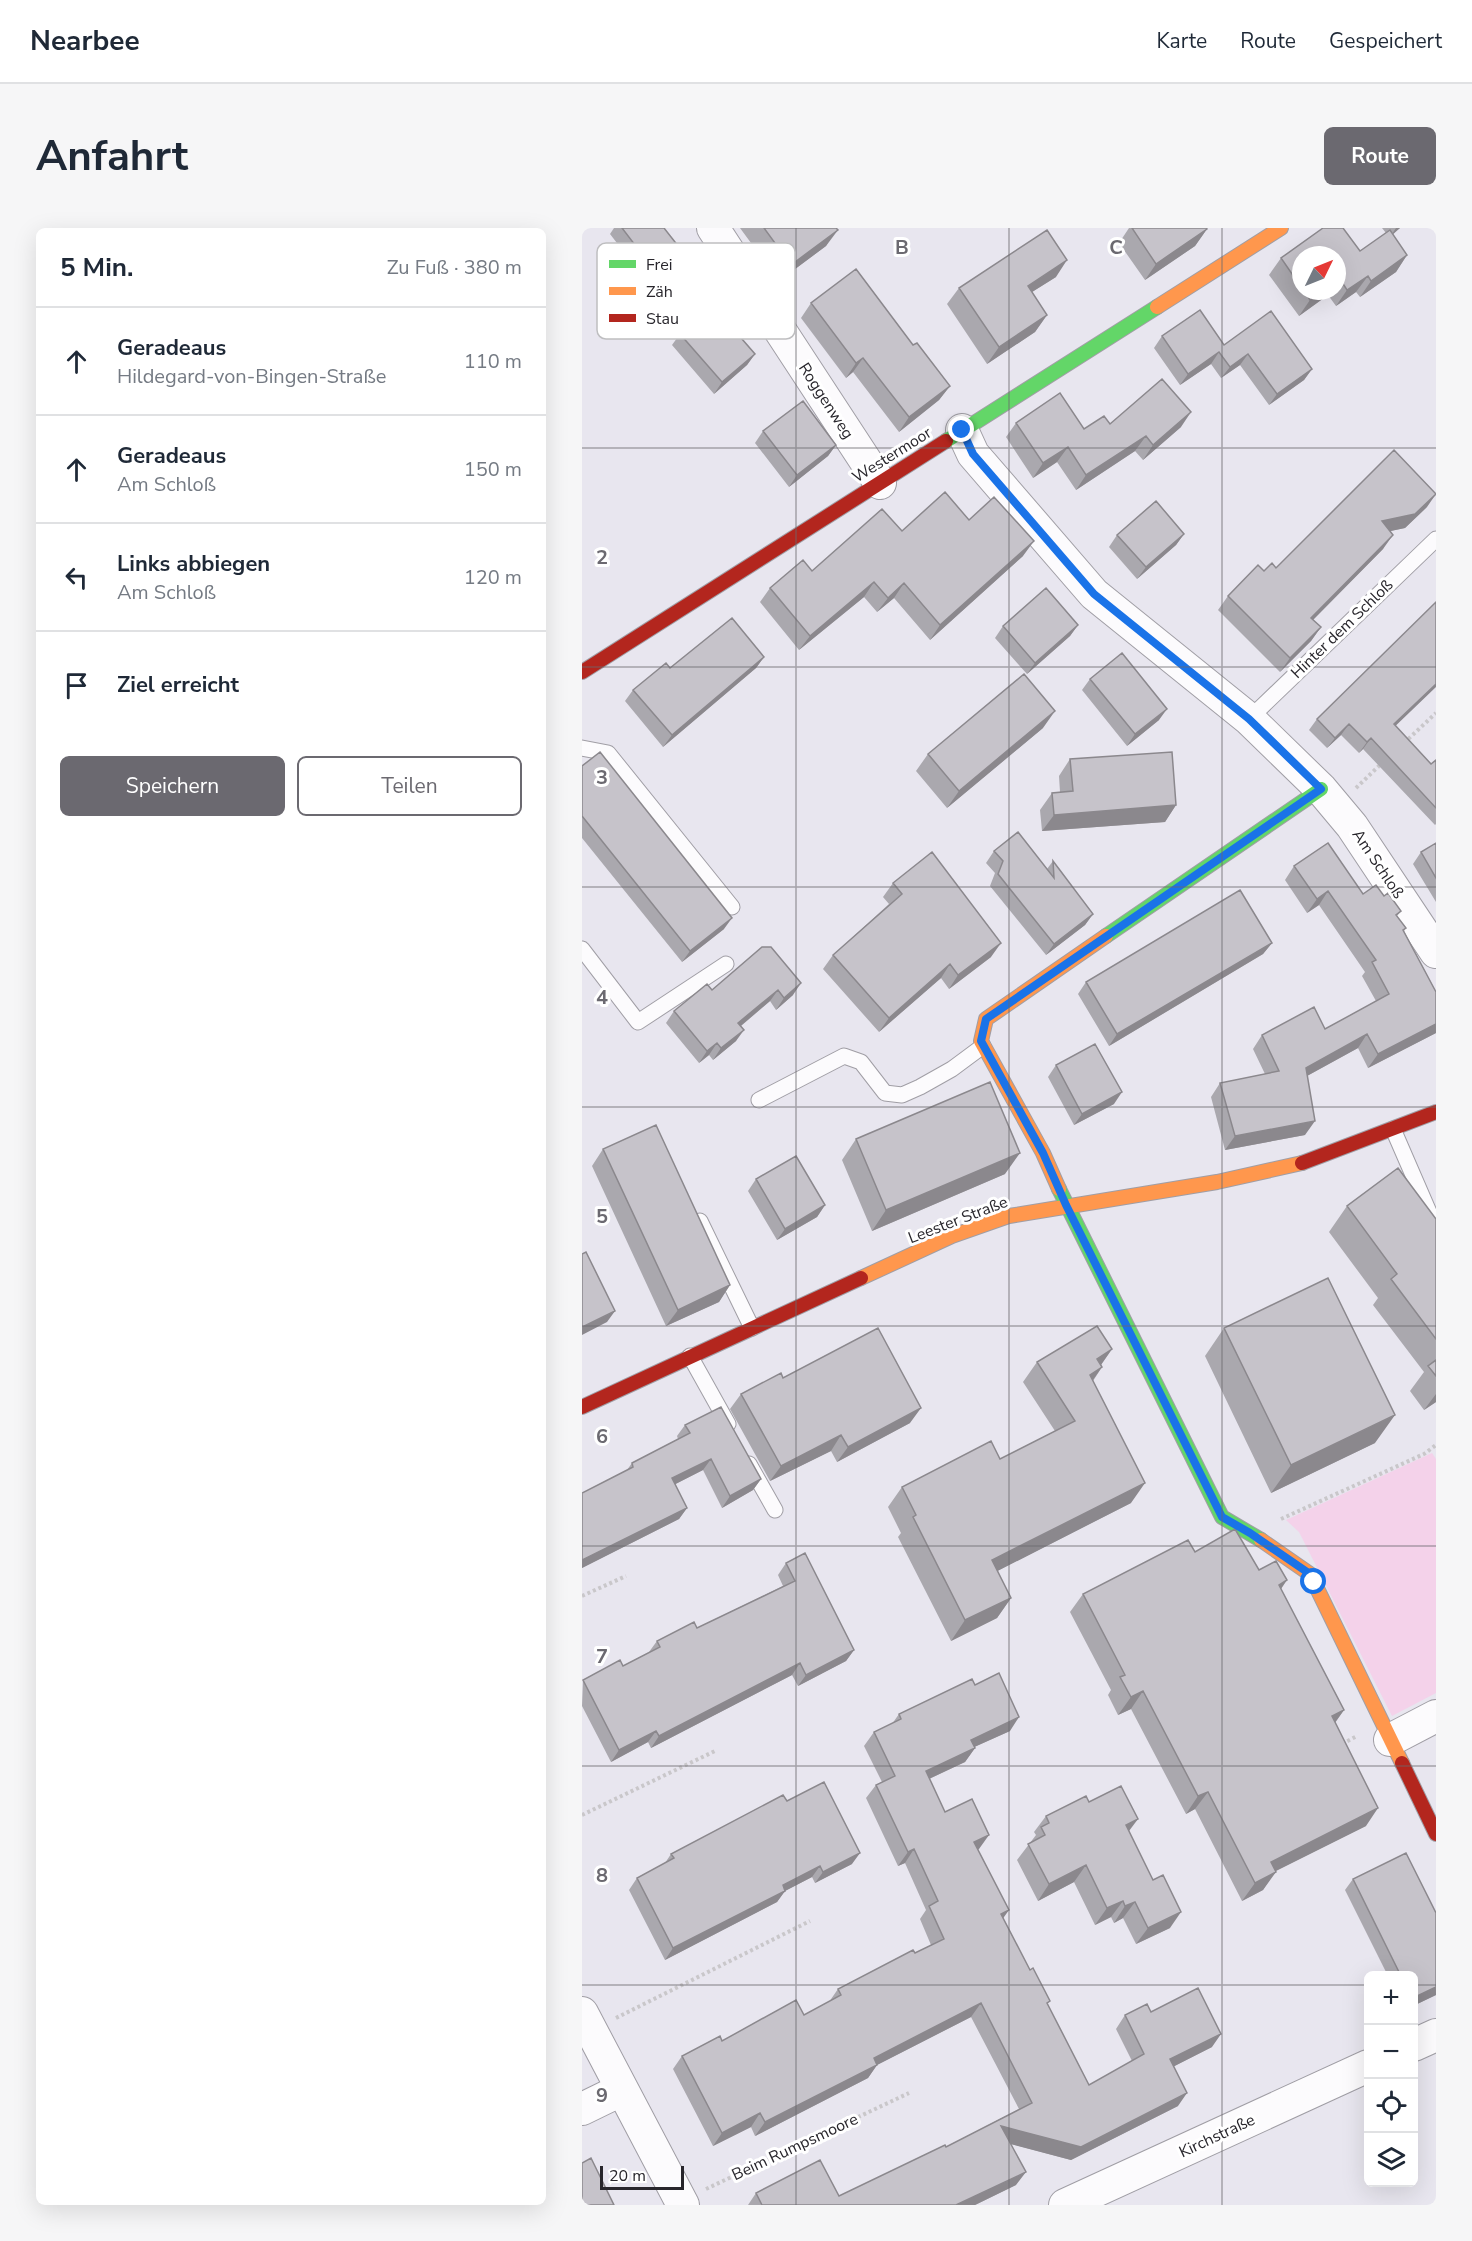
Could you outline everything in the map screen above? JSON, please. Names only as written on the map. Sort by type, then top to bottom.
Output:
[{"type":"street","name":"Roggenweg","points":[[713,228],[723,243]]},
{"type":"street","name":"Westermoor","points":[[582,672],[1281,228]]},
{"type":"street","name":"Roggenweg","points":[[786,339],[880,483]]},
{"type":"street","name":"Am Schloß","points":[[962,430],[973,454],[1094,594],[1249,719],[1328,798],[1352,826],[1434,945]]},
{"type":"street","points":[[1328,798],[986,1019],[981,1041],[1043,1153],[1066,1205],[1222,1517],[1310,1574],[1436,1834]]},
{"type":"street","name":"Leester Straße","points":[[582,1407],[952,1236],[1009,1216],[1216,1182],[1292,1167],[1436,1112]]},
{"type":"street","points":[[1386,1732],[1436,1716]]},
{"type":"street","points":[[586,2022],[682,2203]]},
{"type":"street","points":[[1418,2043],[1436,2035]]},
{"type":"street","name":"Kirchstraße","points":[[1065,2205],[1364,2068]]},
{"type":"street","points":[[582,2109],[621,2090]]},
{"type":"lane","name":"Hinter dem Schloß","points":[[1249,719],[1436,539]]},
{"type":"lane","points":[[582,748],[608,753],[732,907]]},
{"type":"lane","points":[[582,949],[638,1022],[726,964]]},
{"type":"lane","points":[[759,1100],[844,1056],[861,1062],[885,1093],[902,1095],[952,1069],[983,1046]]},
{"type":"lane","points":[[1393,1129],[1436,1228]]},
{"type":"lane","points":[[696,1211],[752,1328]]},
{"type":"lane","points":[[690,1356],[775,1510]]},
{"type":"path","points":[[1402,744],[1436,713]]},
{"type":"path","points":[[1328,798],[1386,760]]},
{"type":"path","points":[[1250,1533],[1424,1454],[1436,1445]]},
{"type":"path","points":[[582,1596],[626,1576]]},
{"type":"path","points":[[1341,1744],[1386,1732]]},
{"type":"path","points":[[582,1815],[716,1752]]},
{"type":"path","points":[[586,2022],[810,1921]]},
{"type":"path","name":"Beim Rumpsmoore","points":[[682,2203],[909,2093]]},
{"type":"shaded area","points":[[1432,1453],[1436,1459],[1436,1693],[1392,1716],[1299,1532],[1286,1520]]},
{"type":"building","points":[[622,228],[664,228],[676,243],[633,243]]},
{"type":"building","points":[[764,228],[836,228],[838,230],[795,262],[795,243],[775,243]]},
{"type":"building","points":[[1132,228],[1206,228],[1207,229],[1156,264]]},
{"type":"building","points":[[1323,228],[1343,228],[1360,251],[1390,230],[1407,255],[1371,281],[1368,276],[1347,290],[1346,246],[1298,246]]},
{"type":"building","points":[[1047,230],[1067,260],[1028,286],[1047,315],[999,347],[959,288]]},
{"type":"building","points":[[1292,250],[1292,274],[1281,258]]},
{"type":"building","points":[[856,269],[913,345],[917,343],[950,386],[909,417],[863,358],[856,363],[811,303]]},
{"type":"building","points":[[1200,310],[1224,345],[1271,311],[1312,369],[1277,394],[1248,354],[1230,367],[1219,352],[1188,374],[1162,336]]},
{"type":"building","points":[[684,339],[742,339],[755,354],[722,382]]},
{"type":"building","points":[[1162,379],[1191,412],[1153,445],[1146,436],[1086,475],[1068,447],[1043,463],[1016,423],[1060,393],[1084,429],[1104,416],[1110,424]]},
{"type":"building","points":[[803,401],[836,445],[797,475],[763,431]]},
{"type":"building","points":[[1394,450],[1436,494],[1415,514],[1382,521],[1393,535],[1311,618],[1321,627],[1290,658],[1228,596],[1258,565],[1264,571],[1272,563],[1276,568]]},
{"type":"building","points":[[945,492],[969,520],[994,497],[1034,541],[940,625],[904,583],[888,598],[874,582],[810,636],[770,588],[803,560],[812,571],[882,509],[902,531]]},
{"type":"building","points":[[1156,501],[1184,534],[1146,567],[1117,535]]},
{"type":"building","points":[[1046,588],[1078,625],[1035,663],[1003,626]]},
{"type":"building","points":[[1436,602],[1436,684],[1394,724],[1431,764],[1436,760],[1436,808],[1371,738],[1367,742],[1349,724],[1335,738],[1317,719]]},
{"type":"building","points":[[732,618],[764,657],[672,735],[633,690],[666,663],[670,668]]},
{"type":"building","points":[[1122,653],[1167,709],[1135,734],[1090,679]]},
{"type":"building","points":[[1024,674],[1055,711],[959,791],[928,754]]},
{"type":"building","points":[[600,752],[732,918],[690,951],[582,816],[582,766]]},
{"type":"building","points":[[1172,752],[1176,805],[1054,815],[1052,793],[1073,791],[1070,759]]},
{"type":"building","points":[[1018,832],[1054,878],[1053,861],[1093,914],[1054,944],[998,874],[1003,861],[994,851]]},
{"type":"building","points":[[1328,843],[1363,894],[1376,885],[1384,896],[1388,893],[1401,911],[1396,915],[1406,928],[1403,930],[1436,992],[1436,1024],[1378,1054],[1367,1034],[1306,1068],[1315,1121],[1235,1136],[1220,1083],[1279,1071],[1262,1035],[1314,1007],[1325,1029],[1389,994],[1372,962],[1376,960],[1328,891],[1317,899],[1294,866]]},
{"type":"building","points":[[1436,843],[1436,878],[1421,852]]},
{"type":"building","points":[[932,852],[1001,943],[958,975],[950,964],[889,1018],[833,955],[902,894],[893,883]]},
{"type":"building","points":[[1240,890],[1272,943],[1117,1034],[1086,982]]},
{"type":"building","points":[[762,947],[771,947],[801,983],[784,998],[778,990],[738,1023],[744,1030],[721,1048],[717,1043],[707,1051],[674,1011],[707,984],[712,990]]},
{"type":"building","points":[[1095,1044],[1122,1092],[1082,1114],[1056,1065]]},
{"type":"building","points":[[990,1082],[1020,1153],[886,1210],[856,1139]]},
{"type":"building","points":[[656,1125],[730,1285],[678,1310],[603,1149]]},
{"type":"building","points":[[796,1156],[825,1205],[785,1229],[756,1179]]},
{"type":"building","points":[[1398,1168],[1436,1219],[1436,1339],[1391,1279],[1397,1274],[1347,1206]]},
{"type":"building","points":[[586,1252],[615,1311],[582,1327],[582,1254]]},
{"type":"building","points":[[1328,1278],[1395,1415],[1291,1465],[1224,1328]]},
{"type":"building","points":[[1097,1326],[1112,1349],[1097,1359],[1102,1367],[1090,1375],[1145,1483],[992,1560],[1011,1598],[965,1620],[913,1517],[916,1515],[902,1487],[991,1441],[1000,1459],[1075,1421],[1037,1362]]},
{"type":"building","points":[[878,1328],[921,1408],[848,1447],[841,1435],[781,1466],[741,1394],[781,1373],[783,1378]]},
{"type":"building","points":[[1436,1360],[1436,1376],[1428,1366]]},
{"type":"building","points":[[721,1407],[761,1479],[730,1496],[711,1459],[672,1478],[687,1508],[582,1560],[582,1493],[633,1467],[632,1463],[690,1433],[685,1425]]},
{"type":"building","points":[[1235,1529],[1259,1570],[1276,1561],[1287,1580],[1279,1585],[1344,1710],[1332,1716],[1378,1808],[1271,1862],[1276,1872],[1255,1883],[1208,1792],[1198,1796],[1143,1691],[1131,1697],[1120,1677],[1125,1675],[1083,1594],[1188,1540],[1195,1552]]},
{"type":"building","points":[[805,1553],[854,1650],[806,1675],[800,1663],[659,1736],[656,1731],[619,1750],[583,1680],[620,1660],[623,1666],[660,1647],[657,1641],[694,1622],[697,1628],[795,1581],[786,1563]]},
{"type":"building","points":[[999,1673],[1019,1717],[971,1740],[975,1748],[926,1771],[945,1812],[972,1799],[989,1835],[974,1842],[1009,1910],[1001,1914],[1030,1970],[1033,1968],[1050,2001],[1047,2003],[1089,2085],[1144,2054],[1125,2015],[1147,2004],[1151,2012],[1198,1988],[1221,2034],[1170,2059],[1187,2093],[1081,2147],[1001,2126],[1026,2172],[956,2205],[762,2205],[756,2193],[820,2160],[839,2196],[945,2145],[946,2147],[1032,2103],[981,2003],[874,2058],[877,2065],[765,2122],[760,2113],[722,2133],[682,2056],[720,2036],[722,2041],[796,2000],[804,2015],[841,1995],[838,1989],[913,1950],[915,1953],[944,1939],[929,1906],[938,1901],[914,1849],[908,1852],[876,1785],[895,1776],[874,1732],[901,1719],[899,1714],[972,1679],[975,1685]]},
{"type":"building","points":[[824,1782],[860,1853],[823,1872],[820,1866],[783,1885],[785,1891],[673,1948],[637,1878],[674,1858],[671,1854],[783,1795],[787,1801]]},
{"type":"building","points":[[1121,1786],[1138,1819],[1126,1825],[1153,1880],[1163,1875],[1181,1912],[1148,1928],[1135,1902],[1125,1906],[1123,1901],[1107,1908],[1086,1865],[1049,1884],[1028,1844],[1045,1835],[1041,1827],[1049,1823],[1046,1816],[1086,1796],[1089,1802]]},
{"type":"building","points":[[1406,1853],[1436,1913],[1436,1987],[1418,1996],[1418,1971],[1399,1971],[1353,1879]]},
{"type":"building","points":[[591,2158],[614,2205],[582,2205],[582,2163]]},
{"type":"traffic: fast","points":[[946,441],[1157,307]]},
{"type":"traffic: fast","points":[[1106,936],[1321,789]]},
{"type":"traffic: fast","points":[[1059,1189],[1222,1517],[1261,1540]]},
{"type":"traffic: slow","points":[[1157,307],[1281,228]]},
{"type":"traffic: slow","points":[[1059,1189],[1043,1153],[981,1041],[986,1019],[1106,936]]},
{"type":"traffic: slow","points":[[861,1278],[952,1236],[1009,1216],[1217,1182],[1302,1163]]},
{"type":"traffic: slow","points":[[1261,1540],[1310,1574],[1402,1763]]},
{"type":"traffic: jam","points":[[582,672],[946,441]]},
{"type":"traffic: jam","points":[[1302,1163],[1436,1112]]},
{"type":"traffic: jam","points":[[582,1407],[861,1278]]},
{"type":"traffic: jam","points":[[1402,1763],[1436,1834]]},
{"type":"route","points":[[962,430],[973,454],[1094,594],[1249,719],[1321,789],[986,1019],[981,1041],[1043,1153],[1066,1205],[1222,1517],[1310,1574],[1314,1582]]}]
